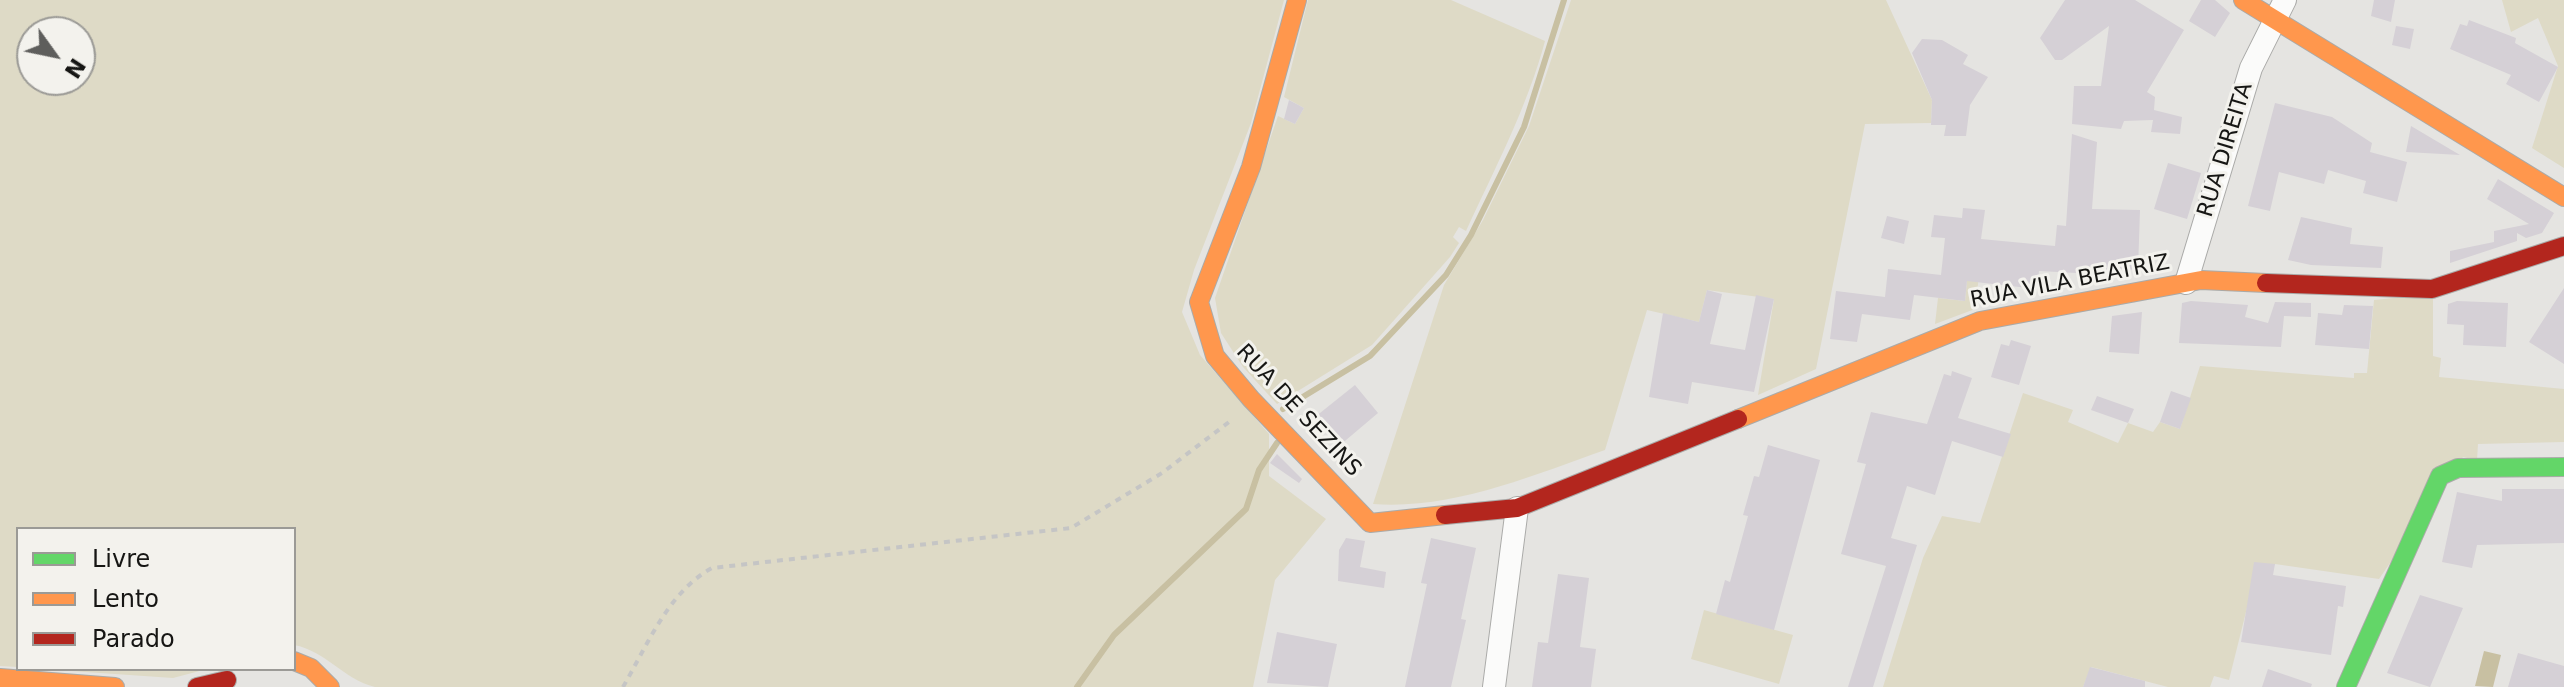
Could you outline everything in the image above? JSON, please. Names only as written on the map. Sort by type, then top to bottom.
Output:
[{"type":"street","name":"RUA DE SEZINS","points":[[1297,0],[1251,167],[1199,302],[1215,356],[1251,399],[1370,523],[1517,508]]},
{"type":"street","points":[[2243,0],[2281,10],[2564,197]]},
{"type":"street","name":"RUA DIREITA","points":[[2186,283],[2251,68],[2281,10]]},
{"type":"street","name":"RUA VILA BEATRIZ","points":[[1517,508],[1980,321],[2201,280],[2432,289],[2564,246]]},
{"type":"street","points":[[2346,687],[2440,476],[2458,468],[2564,467]]},
{"type":"street","points":[[1494,687],[1517,508]]},
{"type":"street","points":[[296,662],[311,668],[332,686]]},
{"type":"street","points":[[0,678],[115,687]]},
{"type":"street","points":[[197,687],[230,679]]},
{"type":"path","points":[[623,687],[678,597],[712,568],[1071,528],[1162,473],[1230,422],[1251,399]]},
{"type":"shaded area","points":[[0,0],[1284,0],[1251,123],[1194,270],[1182,312],[1200,355],[1269,434],[1269,476],[1326,519],[1275,580],[1253,687],[375,687],[353,678],[316,653],[296,646],[296,527],[16,527],[16,667],[0,666]]},
{"type":"shaded area","points":[[1308,0],[1451,0],[1545,41],[1510,138],[1466,231],[1459,227],[1453,237],[1459,243],[1450,257],[1372,345],[1277,404],[1243,367],[1221,333],[1215,298],[1278,116],[1295,124],[1304,108],[1284,97]]},
{"type":"shaded area","points":[[1571,0],[1886,0],[1932,100],[1931,123],[1865,124],[1816,369],[1758,395],[1774,299],[1707,290],[1699,322],[1647,310],[1605,450],[1520,480],[1462,496],[1432,502],[1373,504],[1444,285],[1483,220],[1529,126]]},
{"type":"shaded area","points":[[2502,0],[2564,0],[2564,168],[2532,148],[2558,66],[2538,18],[2511,32]]},
{"type":"shaded area","points":[[1981,259],[1975,309],[1935,324],[1938,298],[1965,301],[1967,281]]},
{"type":"shaded area","points":[[2433,294],[2433,356],[2441,358],[2439,377],[2564,389],[2564,442],[2478,444],[2477,460],[2463,457],[2379,579],[2275,564],[2249,600],[2229,680],[2214,676],[2210,687],[2168,687],[2091,667],[2083,687],[1883,687],[1923,558],[1942,516],[1980,523],[2023,393],[2073,410],[2068,422],[2118,443],[2128,423],[2153,432],[2160,422],[2180,429],[2200,366],[2354,378],[2354,373],[2367,373],[2374,300]]},
{"type":"shaded area","points":[[1704,610],[1793,635],[1779,684],[1691,659]]},
{"type":"shaded area","points":[[2484,651],[2501,655],[2493,687],[2475,686]]},
{"type":"shaded area","points":[[71,671],[199,671],[173,678]]},
{"type":"building","points":[[2065,0],[2135,0],[2184,30],[2147,92],[2155,97],[2154,110],[2182,117],[2180,134],[2151,132],[2153,120],[2124,121],[2121,129],[2072,124],[2074,86],[2101,86],[2109,26],[2062,60],[2055,60],[2040,38]]},
{"type":"building","points":[[2201,0],[2215,0],[2230,13],[2215,37],[2189,21]]},
{"type":"building","points":[[2374,0],[2395,0],[2391,22],[2371,16]]},
{"type":"building","points":[[2469,20],[2516,38],[2515,43],[2558,67],[2539,102],[2506,84],[2511,75],[2450,49],[2460,24],[2467,26]]},
{"type":"building","points":[[2396,26],[2414,29],[2410,49],[2392,45]]},
{"type":"building","points":[[1922,39],[1942,40],[1968,55],[1963,64],[1988,77],[1970,105],[1966,136],[1944,136],[1946,125],[1931,125],[1932,100],[1912,53]]},
{"type":"building","points":[[1289,100],[1304,108],[1295,124],[1284,119]]},
{"type":"building","points":[[2275,103],[2332,117],[2372,143],[2370,152],[2407,162],[2397,202],[2363,193],[2366,181],[2328,170],[2324,184],[2279,172],[2270,211],[2248,206]]},
{"type":"building","points":[[2411,126],[2460,155],[2406,152]]},
{"type":"building","points":[[2072,134],[2097,142],[2092,209],[2140,210],[2138,270],[2115,269],[2114,275],[2039,271],[2037,289],[1967,281],[1965,301],[1914,295],[1910,320],[1862,314],[1857,342],[1830,339],[1836,291],[1885,297],[1888,269],[1941,275],[1945,238],[1931,237],[1934,215],[1962,218],[1963,208],[1985,210],[1981,239],[2055,246],[2057,225],[2066,226]]},
{"type":"building","points":[[2168,163],[2201,173],[2187,219],[2154,209]]},
{"type":"building","points":[[2498,179],[2554,213],[2542,233],[2526,238],[2517,233],[2517,241],[2450,263],[2450,251],[2494,242],[2494,231],[2529,224],[2487,199]]},
{"type":"building","points":[[1887,216],[1909,221],[1904,244],[1881,238]]},
{"type":"building","points":[[2301,217],[2352,228],[2350,244],[2383,247],[2381,268],[2311,265],[2288,260]]},
{"type":"building","points":[[2564,288],[2564,364],[2529,342]]},
{"type":"building","points":[[1707,290],[1722,294],[1710,344],[1745,350],[1756,295],[1774,299],[1754,392],[1692,382],[1688,404],[1649,397],[1663,313],[1699,322]]},
{"type":"building","points":[[2457,301],[2508,303],[2506,347],[2463,345],[2464,325],[2447,324],[2448,304]]},
{"type":"building","points":[[2275,302],[2311,303],[2311,317],[2284,316],[2281,347],[2179,343],[2182,303],[2248,305],[2245,317],[2268,323]]},
{"type":"building","points":[[2344,305],[2373,306],[2369,349],[2315,345],[2318,313],[2342,315]]},
{"type":"building","points":[[2142,312],[2139,354],[2109,352],[2112,316]]},
{"type":"building","points":[[2011,340],[2031,346],[2019,385],[1991,377],[2001,344],[2009,346]]},
{"type":"building","points":[[1952,371],[1972,378],[1958,418],[2011,434],[2003,457],[1952,441],[1935,495],[1907,486],[1891,538],[1917,545],[1873,687],[1848,687],[1886,566],[1841,554],[1866,464],[1857,462],[1871,412],[1927,424],[1944,374],[1951,376]]},
{"type":"building","points":[[1355,385],[1378,413],[1339,446],[1315,417]]},
{"type":"building","points":[[2171,391],[2191,398],[2180,429],[2160,422]]},
{"type":"building","points":[[2097,396],[2134,409],[2128,423],[2091,410]]},
{"type":"building","points":[[1768,445],[1820,460],[1774,630],[1716,614],[1725,580],[1730,582],[1748,516],[1743,515],[1754,476],[1759,477]]},
{"type":"building","points":[[1277,454],[1302,479],[1299,483],[1270,463]]},
{"type":"building","points":[[2502,489],[2564,489],[2564,543],[2477,545],[2472,568],[2442,562],[2457,492],[2502,501]]},
{"type":"building","points":[[1346,538],[1365,541],[1360,567],[1386,572],[1384,588],[1338,581],[1339,550]]},
{"type":"building","points":[[1431,538],[1476,548],[1461,619],[1466,620],[1451,687],[1405,687],[1427,584],[1421,583]]},
{"type":"building","points":[[2254,562],[2275,564],[2273,575],[2346,586],[2343,607],[2338,606],[2331,655],[2241,642]]},
{"type":"building","points":[[1558,574],[1589,578],[1580,647],[1596,649],[1591,687],[1532,687],[1538,642],[1548,643]]},
{"type":"building","points":[[2420,595],[2463,608],[2430,687],[2387,673]]},
{"type":"building","points":[[1277,632],[1337,644],[1328,687],[1267,683]]},
{"type":"building","points":[[2518,653],[2564,666],[2564,687],[2508,687]]},
{"type":"building","points":[[2090,667],[2145,681],[2145,687],[2083,687]]},
{"type":"building","points":[[2268,669],[2312,684],[2311,687],[2262,687]]},
{"type":"waterway","points":[[1283,409],[1370,356],[1446,275],[1471,235],[1524,127],[1564,0]]},
{"type":"waterway","points":[[1077,687],[1114,635],[1246,509],[1259,470],[1277,443]]},
{"type":"traffic: fast","points":[[2346,687],[2440,476],[2458,468],[2564,467]]},
{"type":"traffic: slow","points":[[1297,0],[1251,167],[1199,302],[1215,356],[1251,399],[1370,523],[1445,515]]},
{"type":"traffic: slow","points":[[2243,0],[2564,197]]},
{"type":"traffic: slow","points":[[1738,419],[1980,321],[2201,280],[2266,283]]},
{"type":"traffic: slow","points":[[296,662],[311,668],[330,687]]},
{"type":"traffic: slow","points":[[0,678],[115,687]]},
{"type":"traffic: jam","points":[[2266,283],[2432,289],[2564,246]]},
{"type":"traffic: jam","points":[[1445,515],[1517,508],[1738,419]]},
{"type":"traffic: jam","points":[[197,687],[227,680]]}]
